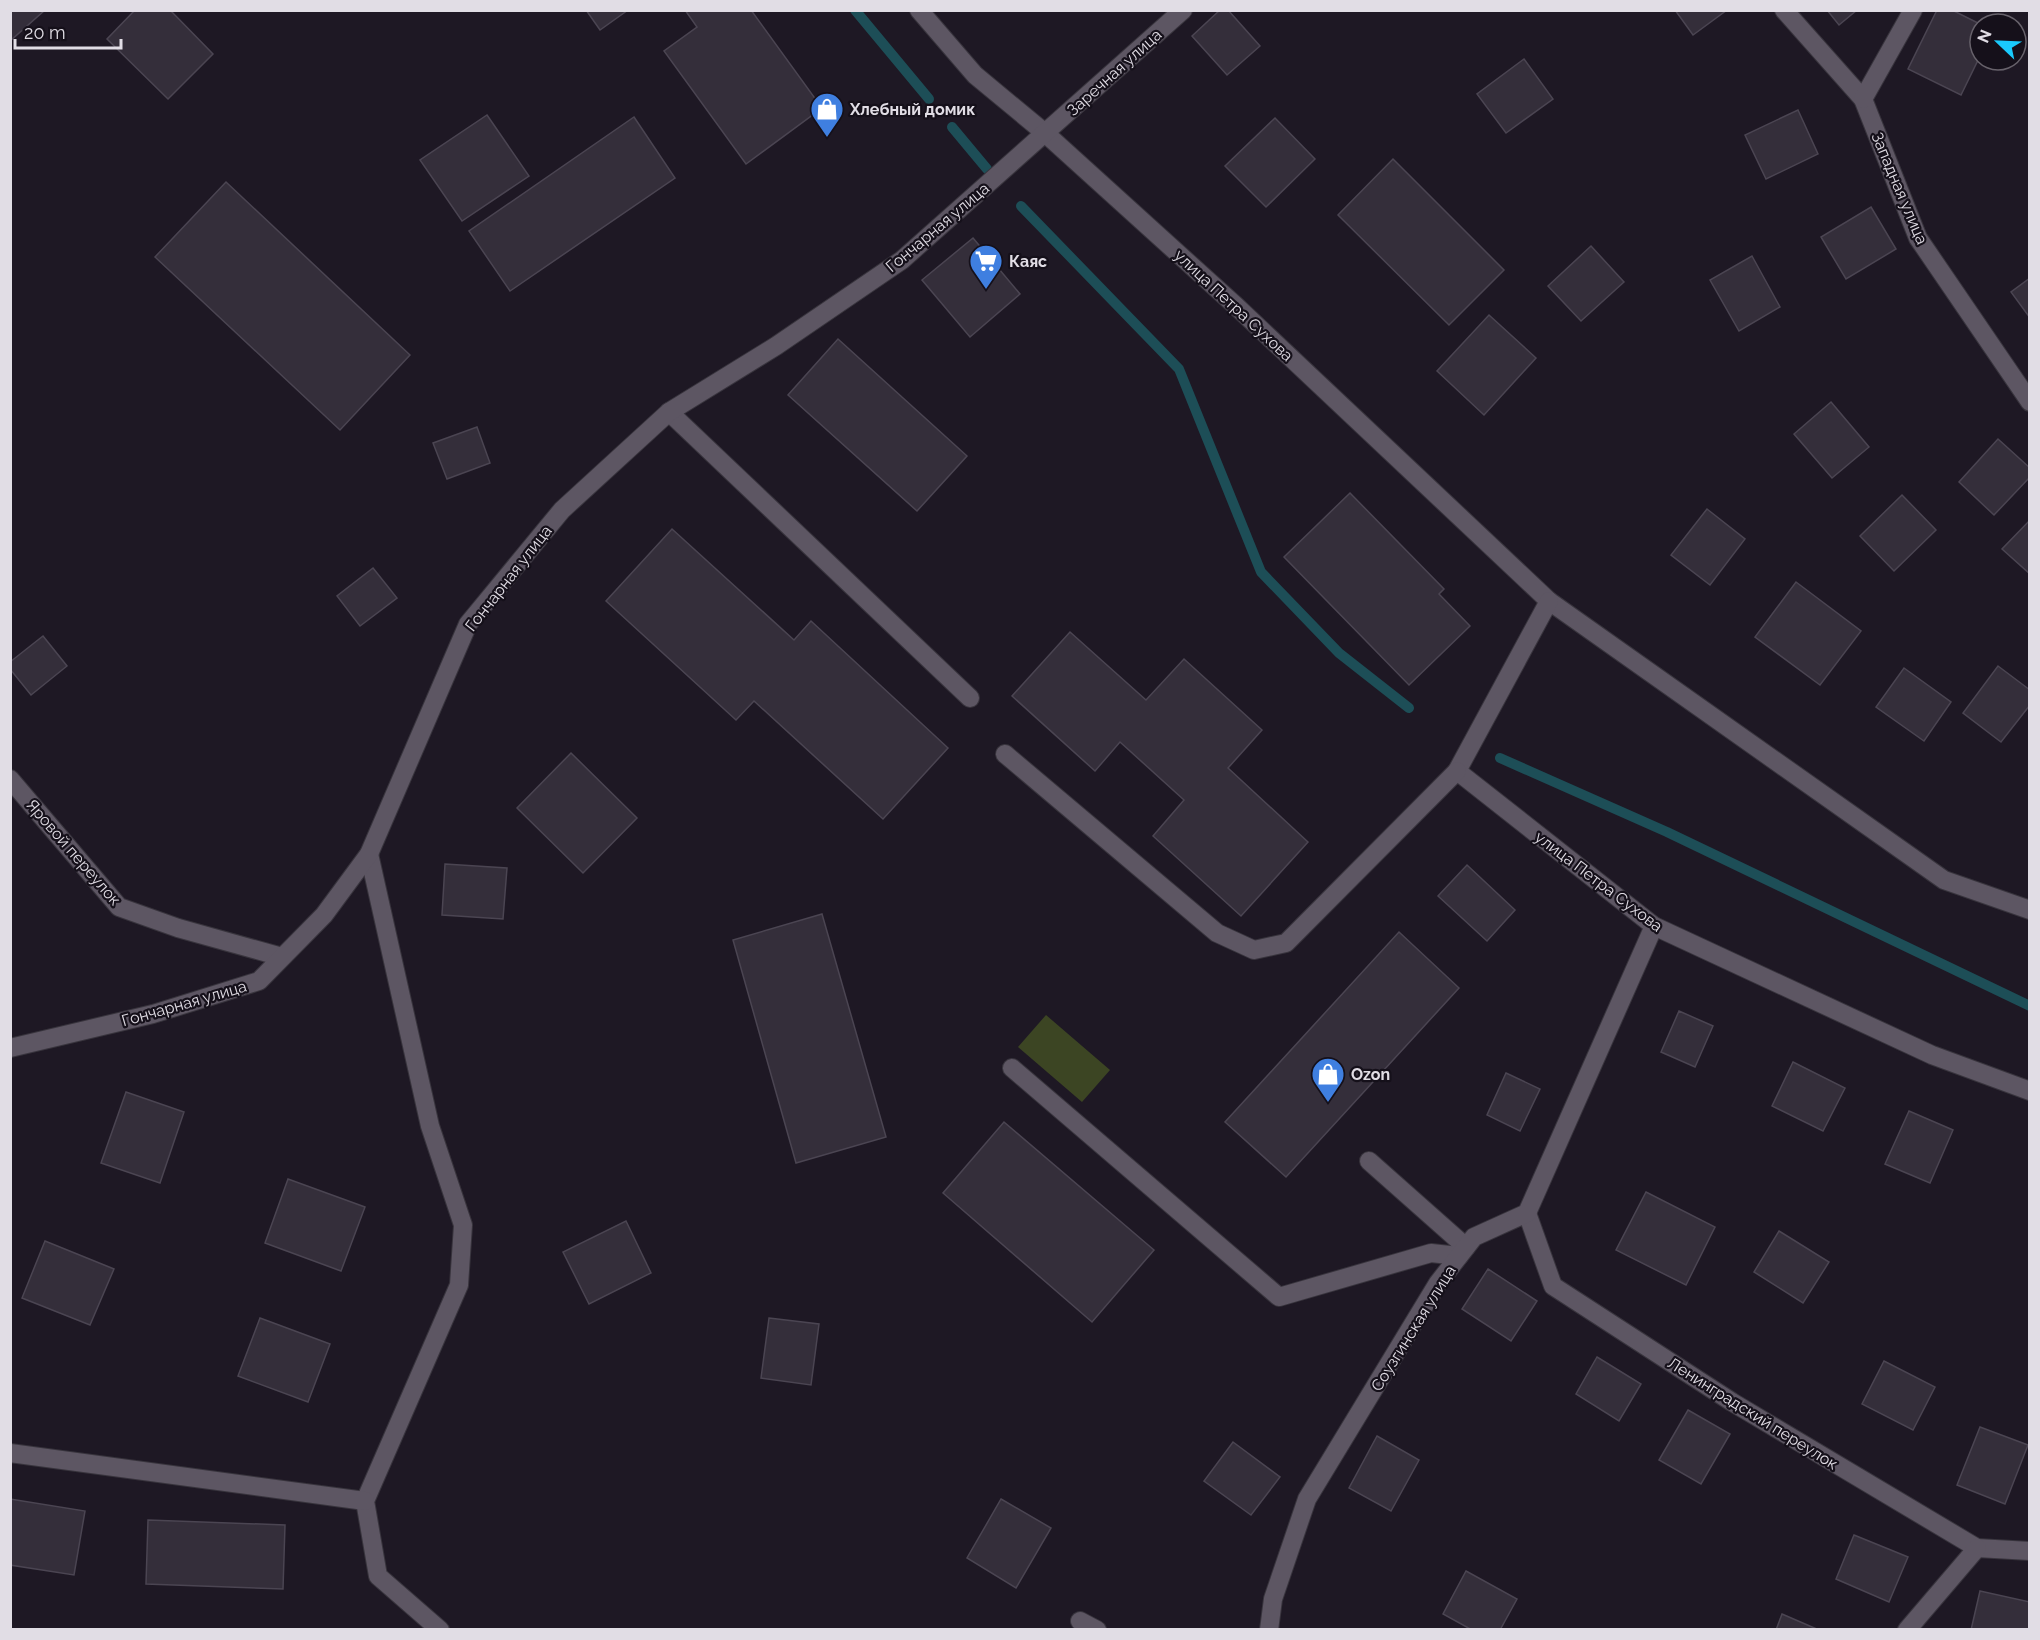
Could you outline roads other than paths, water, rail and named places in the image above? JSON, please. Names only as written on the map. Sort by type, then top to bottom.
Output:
[{"type":"street","name":"улица Петра Сухова","points":[[919,10],[975,75],[1045,134],[1236,306],[1549,601],[1944,880],[2030,910]]},
{"type":"street","name":"Заречная улица","points":[[1045,134],[1183,10]]},
{"type":"street","name":"Западная улица","points":[[1784,10],[1863,99],[1918,238],[2030,402]]},
{"type":"street","points":[[1863,99],[1913,10]]},
{"type":"street","name":"Гончарная улица","points":[[10,1048],[153,1014],[258,981],[324,915],[369,854],[468,624],[562,510],[669,412],[776,346],[902,260],[1045,134]]},
{"type":"street","points":[[669,412],[970,698]]},
{"type":"street","points":[[1005,754],[1217,933],[1254,950],[1286,943],[1456,771],[1549,601]]},
{"type":"street","name":"улица Петра Сухова","points":[[1456,771],[1654,926],[1932,1055],[2030,1091]]},
{"type":"street","name":"Яровой переулок","points":[[10,779],[119,907],[178,928],[282,957]]},
{"type":"street","points":[[369,854],[430,1126],[463,1225],[459,1285],[365,1501],[378,1576],[440,1629]]},
{"type":"street","points":[[1527,1213],[1654,926]]},
{"type":"street","points":[[1012,1068],[1279,1297],[1431,1252],[1463,1252]]},
{"type":"street","points":[[1369,1161],[1463,1252]]},
{"type":"street","name":"Соузгинская улица","points":[[1269,1629],[1273,1599],[1307,1499],[1438,1283],[1474,1238],[1527,1213]]},
{"type":"street","name":"Ленинградский переулок","points":[[1527,1213],[1553,1286],[1731,1402],[1977,1548],[2030,1551]]},
{"type":"street","points":[[10,1453],[365,1501]]},
{"type":"street","points":[[1907,1629],[1977,1548]]},
{"type":"waterway","points":[[855,10],[929,99]]},
{"type":"waterway","points":[[952,127],[987,169]]},
{"type":"waterway","points":[[1021,206],[1179,369],[1261,572],[1339,653],[1409,708]]},
{"type":"waterway","points":[[1500,758],[1667,832],[2030,1006]]},
{"type":"place","name":"Хлебный домик","points":[[827,138]]},
{"type":"place","name":"Каяс","points":[[986,290]]},
{"type":"place","name":"Ozon","points":[[1328,1103]]}]
